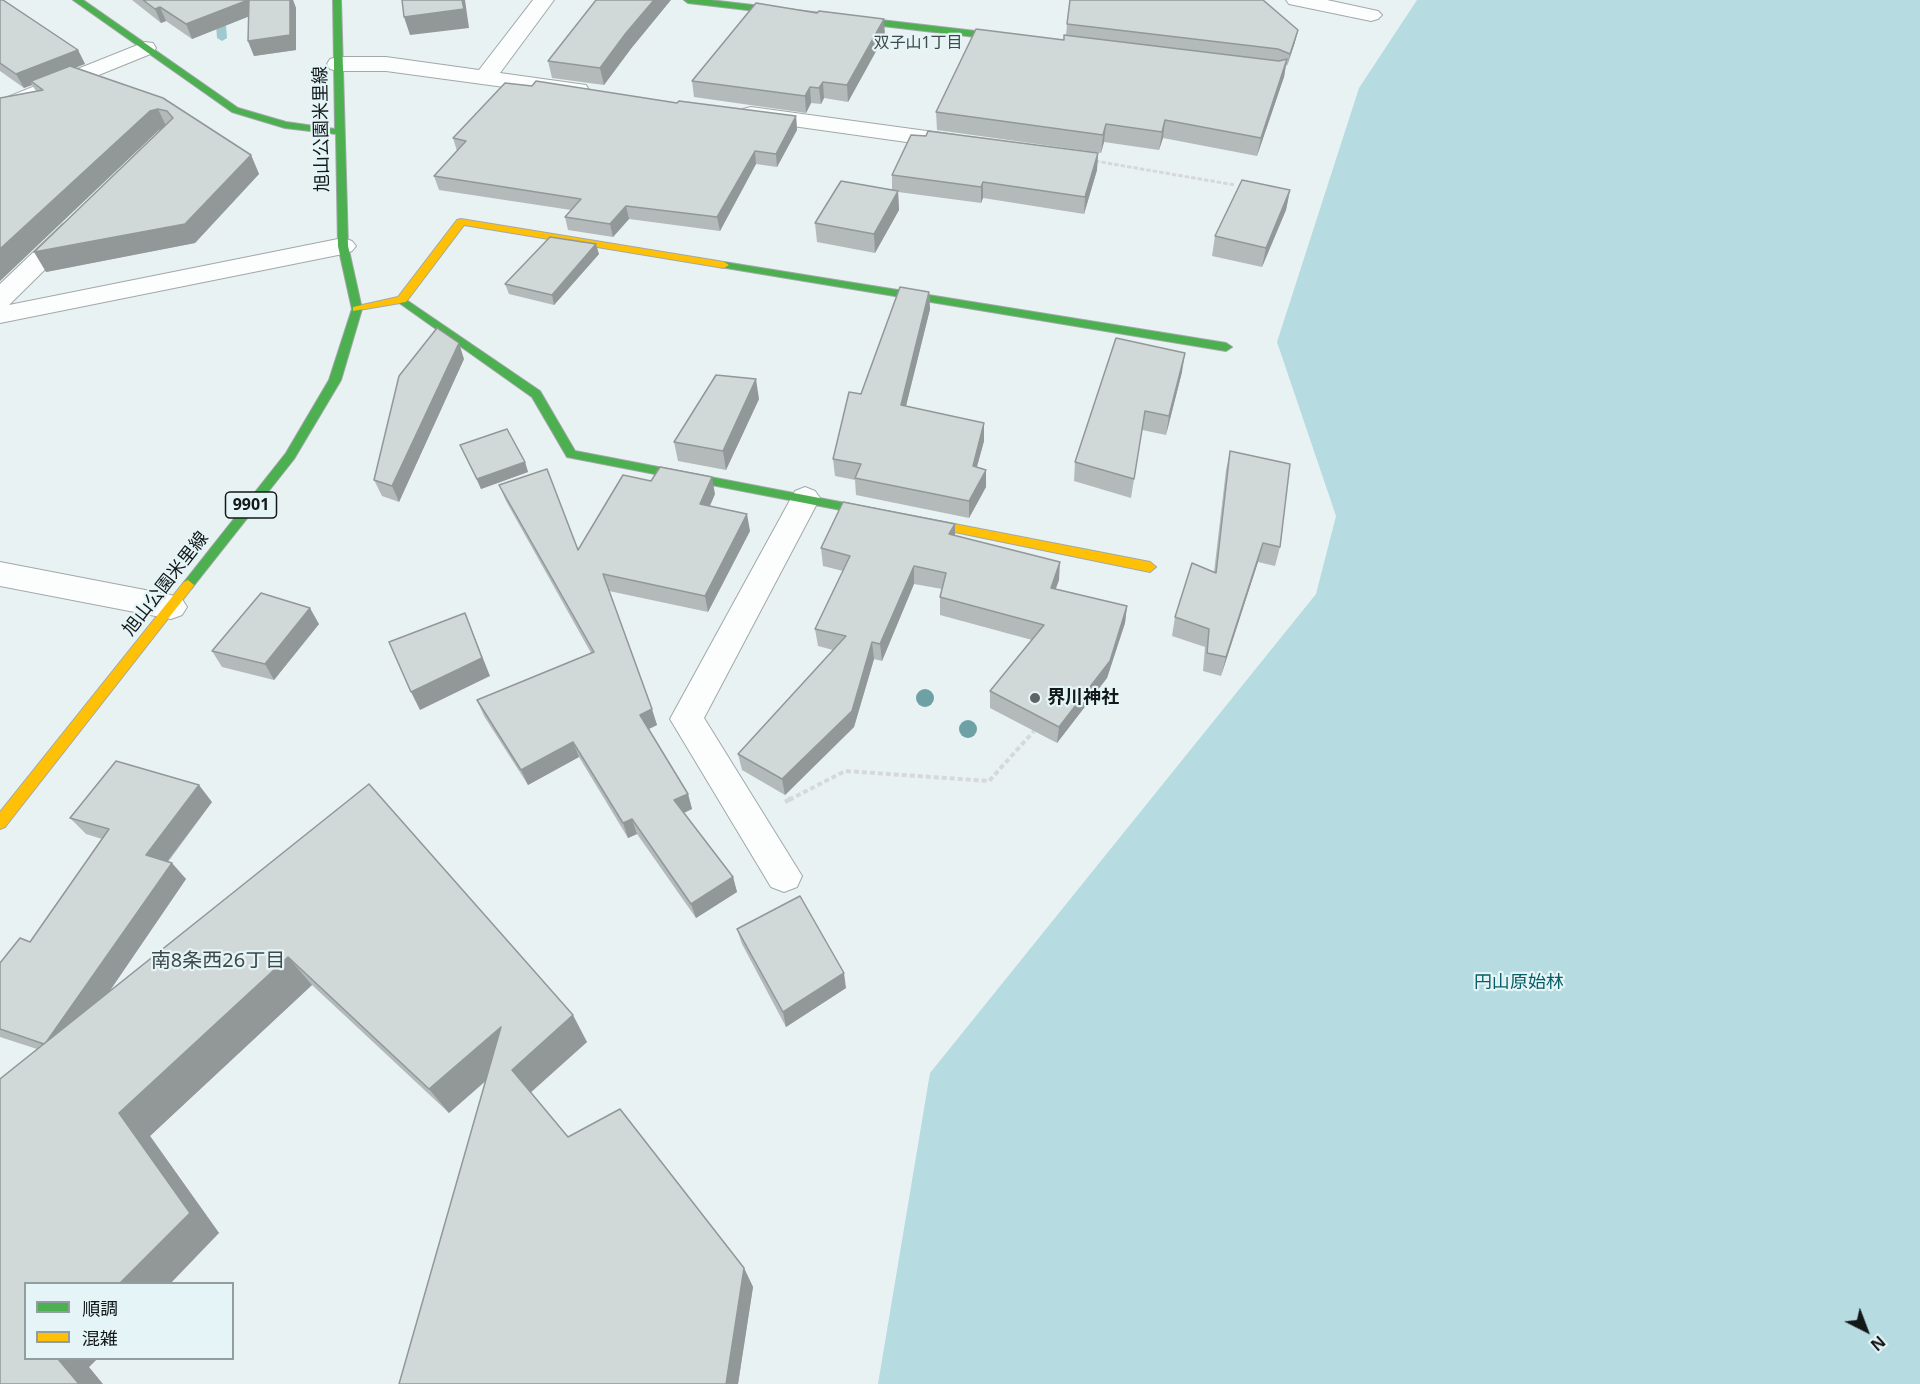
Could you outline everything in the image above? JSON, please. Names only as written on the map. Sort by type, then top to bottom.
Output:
[{"type":"street","points":[[77,0],[235,110],[285,125],[339,132]]},
{"type":"street","name":"旭山公園米里線","points":[[0,823],[290,456],[335,380],[357,309],[343,246],[337,0]]},
{"type":"street","points":[[485,77],[544,0]]},
{"type":"street","points":[[688,0],[1029,41]]},
{"type":"street","points":[[1296,0],[1371,15]]},
{"type":"street","points":[[0,108],[145,48]]},
{"type":"street","points":[[338,64],[386,64],[602,94]]},
{"type":"street","points":[[731,111],[977,145]]},
{"type":"street","points":[[0,299],[93,210]]},
{"type":"street","points":[[357,309],[402,300],[461,222],[1226,347]]},
{"type":"street","points":[[0,315],[343,246]]},
{"type":"street","points":[[402,300],[536,394],[571,454],[1150,567]]},
{"type":"street","points":[[784,876],[687,719],[805,498]]},
{"type":"street","points":[[0,574],[171,607]]},
{"type":"path","points":[[1094,161],[1235,185]]},
{"type":"path","points":[[782,804],[844,771],[989,781],[1034,732]]},
{"type":"green space","name":"円山原始林","points":[[1417,0],[1920,0],[1920,1384],[878,1384],[930,1073],[1316,594],[1336,516],[1277,342],[1359,88]]},
{"type":"building","points":[[0,0],[78,50],[16,74],[0,63]]},
{"type":"building","points":[[143,0],[248,0],[186,24],[160,7],[155,9]]},
{"type":"building","points":[[249,0],[290,0],[290,35],[248,41]]},
{"type":"building","points":[[402,0],[462,0],[464,9],[404,17]]},
{"type":"building","points":[[596,0],[654,0],[600,68],[548,61]]},
{"type":"building","points":[[1070,0],[1263,0],[1298,30],[1290,54],[1278,49],[1067,24]]},
{"type":"building","points":[[756,3],[817,13],[819,11],[884,19],[847,85],[823,82],[819,88],[810,87],[805,96],[692,81]]},
{"type":"building","points":[[976,29],[1064,40],[1064,35],[1279,61],[1287,59],[1261,138],[1165,120],[1162,132],[1106,124],[1103,135],[936,112]]},
{"type":"building","points":[[70,66],[163,98],[251,155],[185,224],[34,252],[173,118],[167,111],[158,109],[150,111],[0,249],[0,98],[43,90],[31,81]]},
{"type":"building","points":[[536,81],[677,103],[679,101],[796,116],[776,154],[755,151],[717,217],[626,206],[610,224],[565,217],[581,199],[434,176],[466,141],[453,138],[505,83],[532,86]]},
{"type":"building","points":[[928,131],[1098,153],[1085,197],[983,182],[981,187],[892,175],[911,135],[926,136]]},
{"type":"building","points":[[1242,180],[1290,190],[1266,248],[1215,236]]},
{"type":"building","points":[[841,181],[898,191],[874,234],[815,223]]},
{"type":"building","points":[[550,237],[596,244],[552,295],[505,284]]},
{"type":"building","points":[[900,287],[929,292],[901,405],[984,423],[973,466],[986,470],[969,501],[855,478],[861,464],[833,459],[849,392],[861,394]]},
{"type":"building","points":[[437,328],[459,343],[392,486],[374,480],[399,376]]},
{"type":"building","points":[[1116,338],[1185,353],[1169,416],[1145,411],[1134,479],[1075,462]]},
{"type":"building","points":[[716,375],[756,379],[723,451],[674,442]]},
{"type":"building","points":[[507,429],[525,462],[477,479],[460,445]]},
{"type":"building","points":[[1230,451],[1290,464],[1280,547],[1263,543],[1226,657],[1207,653],[1209,629],[1175,617],[1192,563],[1216,573]]},
{"type":"building","points":[[660,467],[712,477],[700,504],[747,514],[705,596],[603,574],[652,709],[640,715],[688,794],[674,800],[733,877],[691,904],[632,819],[623,823],[573,742],[521,770],[477,700],[594,652],[499,485],[547,469],[578,550],[623,475],[651,481]]},
{"type":"building","points":[[843,502],[955,524],[949,534],[1060,562],[1051,588],[1127,606],[1110,661],[1059,727],[990,691],[1044,625],[940,597],[946,573],[914,566],[880,644],[872,642],[852,711],[782,779],[738,754],[846,636],[815,629],[850,556],[821,548]]},
{"type":"building","points":[[261,593],[310,608],[265,664],[212,651]]},
{"type":"building","points":[[465,613],[482,658],[411,692],[389,642]]},
{"type":"building","points":[[116,761],[199,785],[146,855],[172,863],[44,1044],[0,1029],[0,963],[20,938],[30,942],[109,829],[70,818]]},
{"type":"building","points":[[369,784],[573,1015],[512,1070],[568,1137],[620,1109],[744,1268],[726,1384],[399,1384],[501,1027],[429,1089],[288,957],[119,1113],[190,1213],[121,1282],[24,1282],[24,1360],[59,1360],[79,1384],[0,1384],[0,1079]]},
{"type":"building","points":[[800,896],[844,973],[783,1012],[737,929]]},
{"type":"waterway","points":[[219,0],[222,38]]},
{"type":"traffic: fast","points":[[77,0],[235,110],[285,125],[339,132]]},
{"type":"traffic: fast","points":[[188,585],[290,456],[335,380],[357,309],[343,246],[337,0]]},
{"type":"traffic: fast","points":[[688,0],[1018,39]]},
{"type":"traffic: fast","points":[[724,265],[1226,347]]},
{"type":"traffic: fast","points":[[402,300],[536,394],[571,454],[939,525]]},
{"type":"traffic: slow","points":[[357,309],[402,300],[461,222],[724,265]]},
{"type":"traffic: slow","points":[[939,525],[1150,567]]},
{"type":"traffic: slow","points":[[0,823],[188,585]]},
{"type":"place","name":"界川神社","points":[[1035,698]]},
{"type":"district","name":"双子山1丁目","points":[[918,43]]},
{"type":"district","name":"南8条西26丁目","points":[[218,961]]}]
